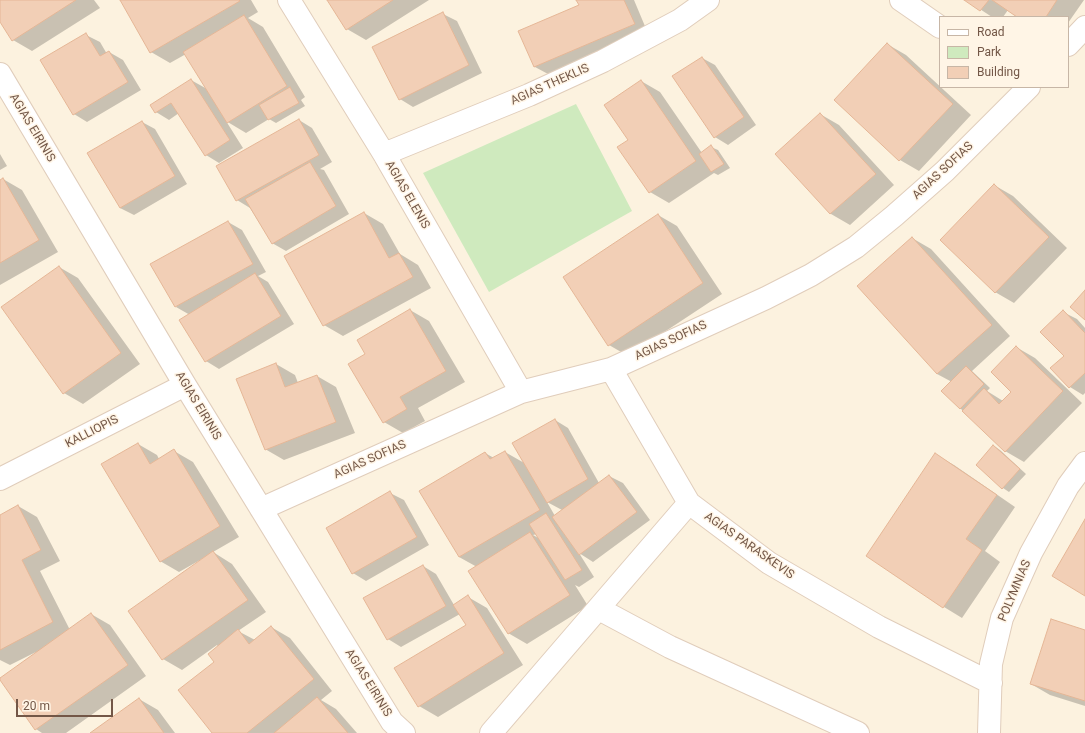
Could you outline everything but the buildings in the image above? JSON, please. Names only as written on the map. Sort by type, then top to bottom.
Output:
[{"type":"street","name":"AGIAS ELENIS","points":[[289,0],[384,154],[521,392]]},
{"type":"street","name":"AGIAS THEKLIS","points":[[384,154],[529,96],[603,61],[680,20],[708,0]]},
{"type":"street","points":[[901,0],[939,25]]},
{"type":"street","points":[[1069,44],[1085,27]]},
{"type":"street","name":"AGIAS EIRINIS","points":[[0,74],[185,385],[261,509],[392,722],[404,733]]},
{"type":"street","name":"AGIAS SOFIAS","points":[[261,509],[521,392],[611,368],[766,298],[811,275],[856,247],[894,216],[945,171],[1028,88]]},
{"type":"street","name":"AGIAS PARASKEVIS","points":[[611,368],[689,504],[769,563],[879,627],[991,683]]},
{"type":"street","name":"KALLIOPIS","points":[[0,479],[185,385]]},
{"type":"street","name":"POLYMNIAS","points":[[989,733],[991,664],[1002,618],[1031,553],[1068,486],[1085,463]]},
{"type":"street","points":[[490,733],[689,504]]},
{"type":"street","points":[[599,609],[670,647],[858,733]]},
{"type":"green space","points":[[576,104],[632,211],[489,292],[423,173]]}]
